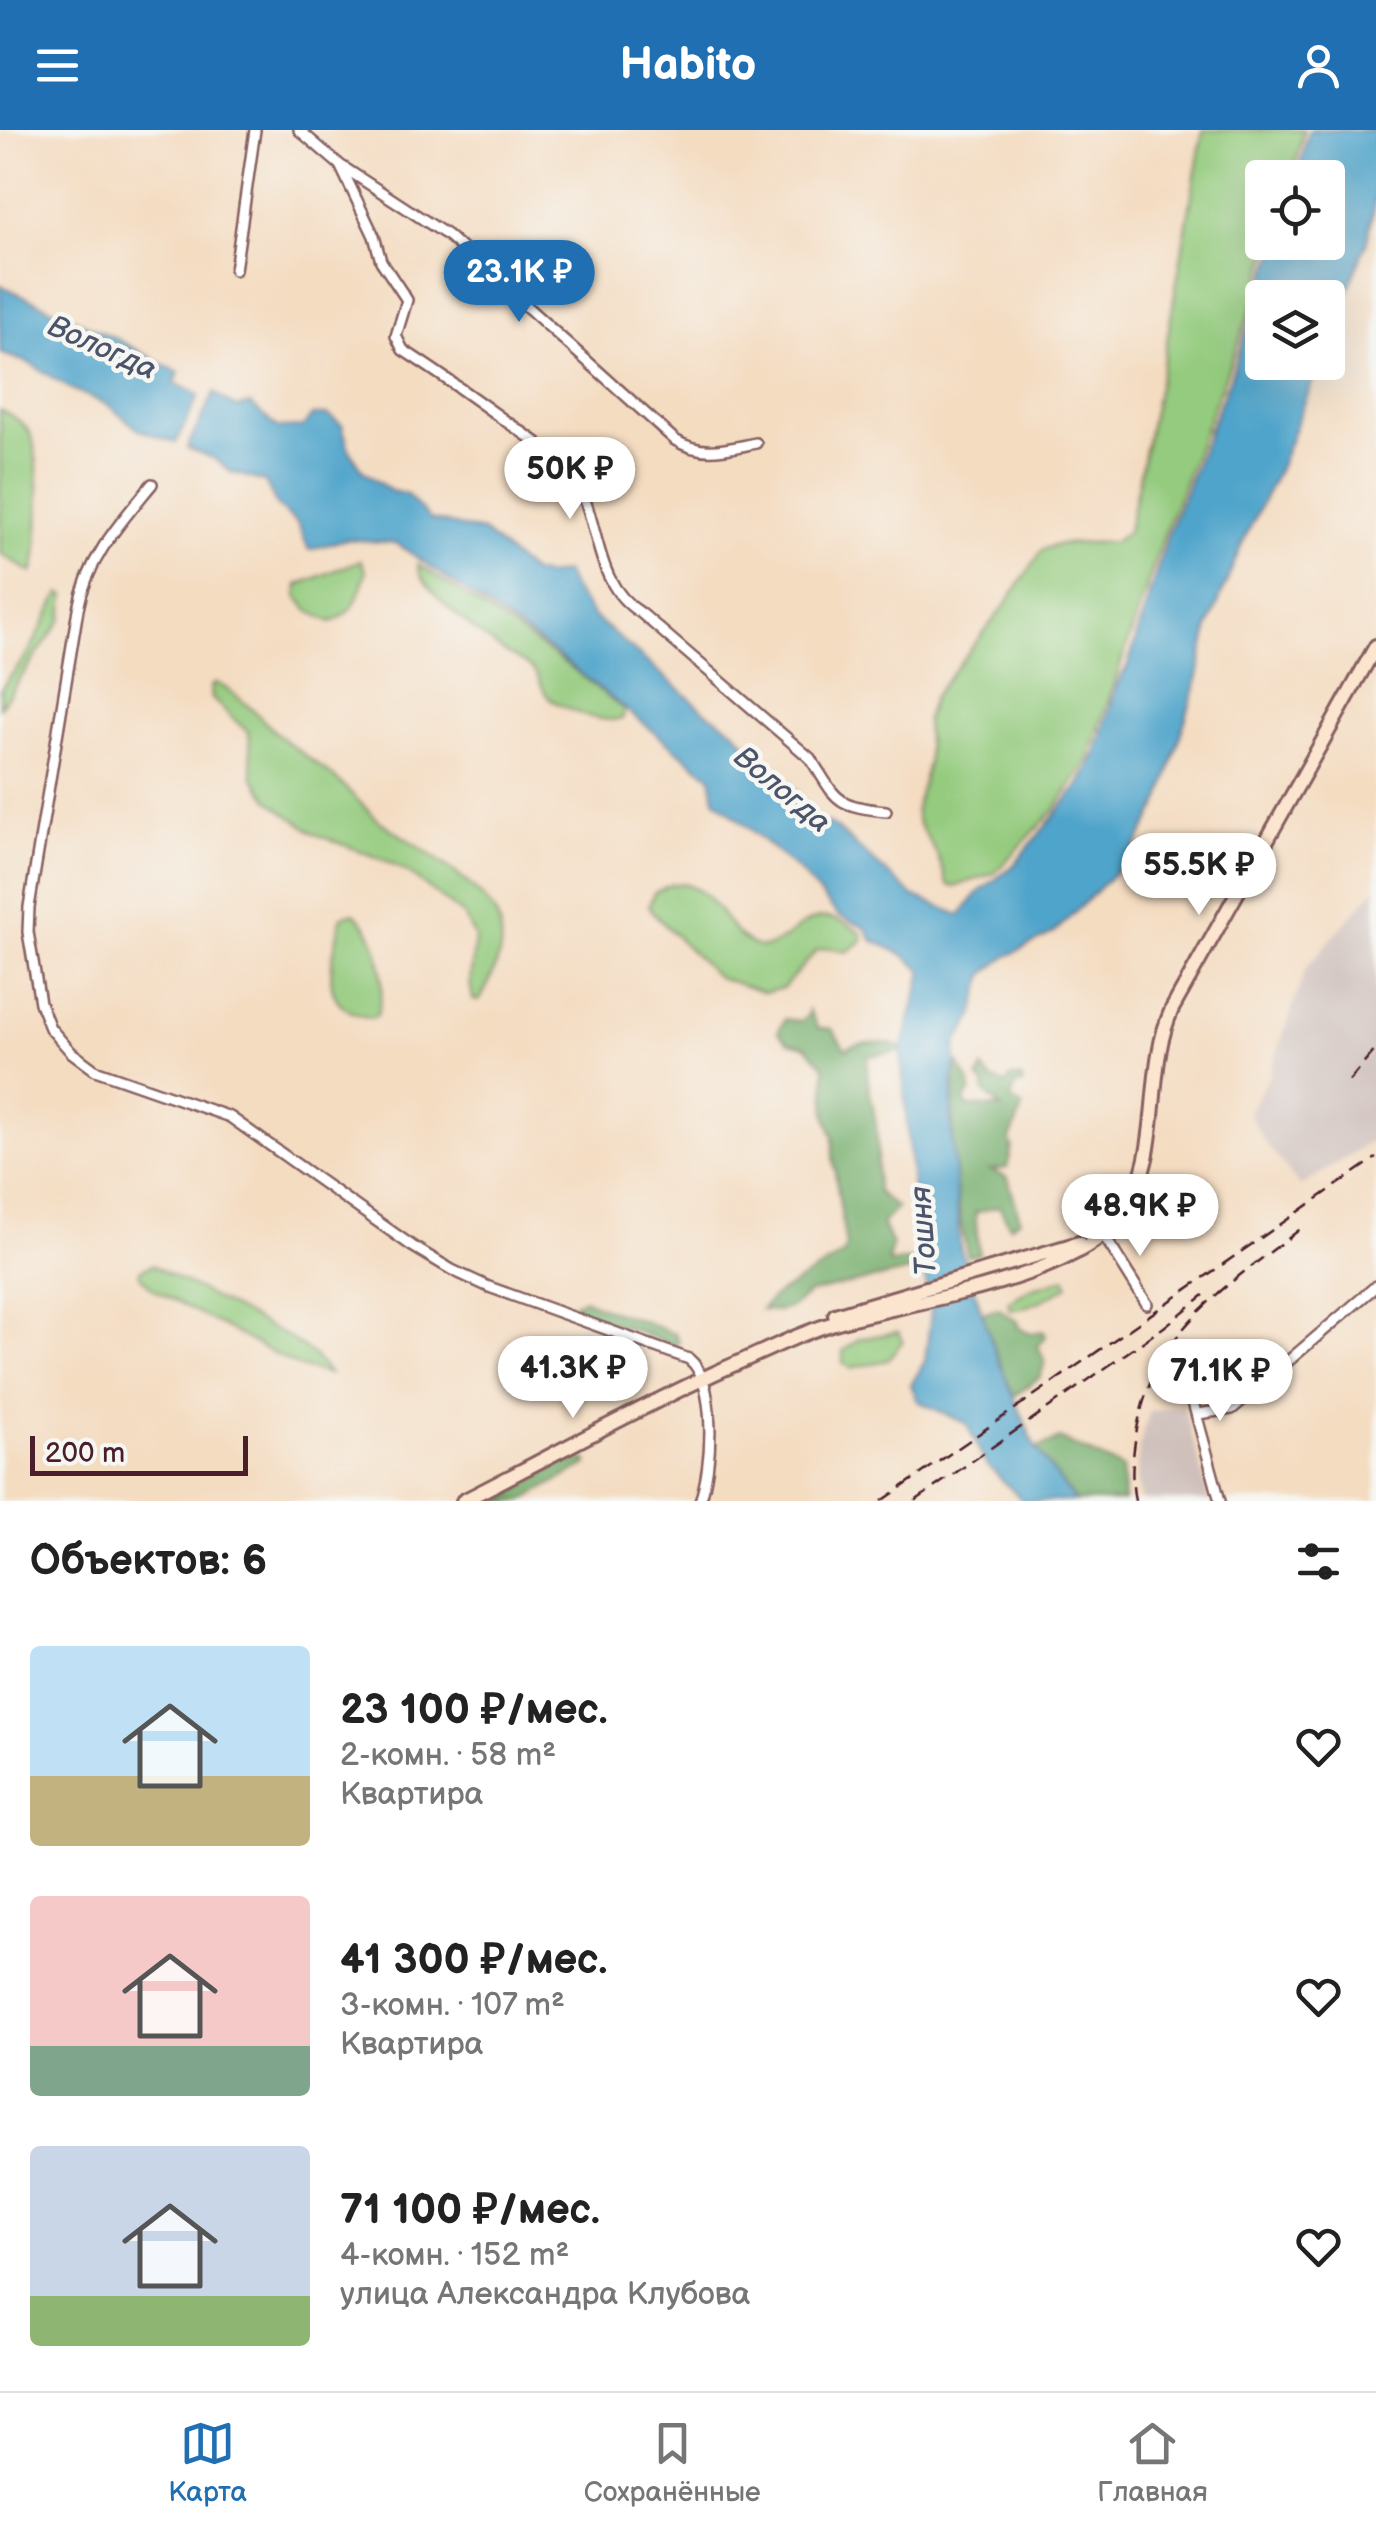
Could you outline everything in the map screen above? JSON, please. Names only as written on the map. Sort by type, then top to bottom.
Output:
[{"type":"main road","points":[[463,1501],[703,1378],[732,1357],[782,1332],[986,1277],[1103,1234],[1124,1213],[1140,1176],[1151,1134],[1160,1047],[1172,1010],[1376,646]]},
{"type":"street","points":[[236,270],[255,130]]},
{"type":"street","points":[[299,130],[340,165],[448,235],[675,440],[692,450],[708,452],[756,444]]},
{"type":"street","points":[[340,165],[374,236],[381,261],[405,292],[407,307],[396,336],[402,350],[567,468],[586,503],[597,550],[624,603],[641,613],[810,758],[828,792],[863,809],[886,811]]},
{"type":"street","points":[[152,484],[120,522],[88,571],[74,627],[29,908],[28,932],[40,1003],[50,1028],[94,1070],[230,1117],[452,1270],[489,1288],[680,1354],[695,1364],[708,1400],[708,1472],[700,1501]]},
{"type":"street","points":[[1103,1234],[1147,1304]]},
{"type":"street","points":[[1198,1414],[1232,1408],[1376,1286]]},
{"type":"street","points":[[1180,1354],[1220,1501]]},
{"type":"shaded area","points":[[1376,888],[1376,1138],[1300,1187],[1261,1137],[1249,1113],[1269,1076],[1306,968]]},
{"type":"shaded area","points":[[1183,1405],[1210,1501],[1142,1501],[1137,1482],[1139,1448],[1149,1412]]},
{"type":"green space","points":[[1203,130],[1304,130],[1296,160],[1245,160],[1245,260],[1267,260],[1260,280],[1245,280],[1245,325],[1165,532],[1088,761],[1056,808],[995,873],[954,887],[948,885],[915,811],[928,763],[926,720],[933,697],[1006,604],[1043,549],[1060,544],[1114,542],[1128,531],[1164,358]]},
{"type":"green space","points":[[0,410],[24,426],[34,445],[38,526],[32,573],[0,553]]},
{"type":"green space","points":[[361,560],[366,571],[359,595],[346,614],[331,622],[309,611],[297,597],[298,585]]},
{"type":"green space","points":[[418,564],[572,668],[625,711],[622,719],[588,716],[550,699],[532,669],[486,638],[441,600],[421,575]]},
{"type":"green space","points":[[60,593],[65,595],[62,619],[0,707],[0,690],[28,654]]},
{"type":"green space","points":[[217,683],[336,779],[381,822],[464,880],[491,907],[501,930],[500,951],[479,1001],[473,1000],[470,982],[475,938],[464,916],[409,873],[315,834],[271,802],[253,777],[249,733],[212,699],[211,686]]},
{"type":"green space","points":[[682,883],[704,894],[744,940],[761,947],[783,940],[814,919],[828,918],[862,934],[862,941],[847,952],[817,950],[783,988],[765,993],[717,977],[651,911],[654,893]]},
{"type":"green space","points":[[354,913],[371,934],[380,961],[380,1002],[377,1015],[371,1018],[340,1004],[331,980],[341,917]]},
{"type":"green space","points":[[809,1010],[818,1028],[832,1029],[845,1049],[873,1043],[900,1047],[900,1051],[868,1056],[877,1136],[877,1192],[897,1208],[882,1223],[892,1245],[888,1261],[920,1259],[920,1264],[914,1270],[809,1293],[780,1311],[761,1310],[773,1297],[844,1254],[846,1247],[833,1136],[826,1115],[825,1067],[806,1046],[789,1042],[778,1032],[785,1019],[800,1021]]},
{"type":"green space","points":[[958,1062],[970,1083],[970,1093],[964,1100],[967,1106],[1001,1108],[984,1091],[978,1077],[983,1069],[992,1080],[1007,1084],[1010,1078],[1021,1078],[1023,1084],[1015,1086],[1011,1100],[1023,1107],[1009,1142],[1012,1146],[1007,1168],[990,1170],[1008,1178],[1020,1219],[1010,1226],[999,1206],[975,1213],[979,1254],[968,1256],[954,1159],[953,1107]]},
{"type":"green space","points":[[152,1265],[288,1337],[313,1355],[329,1374],[299,1367],[153,1289],[140,1276],[140,1270]]},
{"type":"green space","points":[[1066,1278],[1068,1285],[1056,1293],[1031,1305],[1010,1309],[1008,1302],[1030,1289]]},
{"type":"green space","points":[[584,1299],[675,1334],[679,1342],[674,1345],[574,1309],[574,1303]]},
{"type":"green space","points":[[994,1309],[1018,1322],[1017,1327],[1031,1333],[1043,1331],[1046,1336],[1038,1346],[1045,1362],[1040,1377],[1013,1397],[981,1314]]},
{"type":"green space","points":[[898,1332],[903,1341],[888,1360],[852,1368],[843,1363],[843,1351],[859,1339]]},
{"type":"green space","points":[[1060,1439],[1122,1468],[1124,1501],[1075,1501],[1036,1449]]},
{"type":"green space","points":[[581,1460],[588,1464],[522,1501],[500,1501],[558,1466]]},
{"type":"water","points":[[1309,130],[1376,130],[1376,194],[1367,241],[1345,298],[1345,280],[1265,280],[1272,260],[1345,260],[1345,160],[1301,160]]},
{"type":"water","name":"Вологда","points":[[0,285],[115,338],[179,373],[175,383],[199,395],[176,443],[139,430],[108,405],[69,388],[29,363],[0,353]]},
{"type":"water","points":[[1245,336],[1245,380],[1313,380],[1208,628],[1197,681],[1161,800],[1131,856],[1055,932],[1004,958],[985,974],[972,1019],[957,1042],[951,1120],[960,1247],[996,1354],[1036,1449],[1075,1501],[1023,1501],[985,1463],[967,1424],[918,1401],[911,1385],[925,1361],[931,1313],[914,1209],[901,1054],[923,971],[902,954],[872,940],[866,928],[838,915],[798,870],[715,799],[711,777],[557,655],[396,543],[346,539],[309,550],[298,524],[277,506],[265,482],[231,472],[215,459],[187,448],[214,393],[237,408],[250,404],[278,428],[303,427],[312,415],[328,415],[342,425],[349,449],[363,471],[391,491],[406,494],[430,519],[483,532],[531,572],[546,576],[565,572],[594,617],[704,710],[733,729],[789,783],[818,820],[835,827],[913,896],[960,915],[979,892],[1013,866],[1081,783],[1097,750],[1117,684],[1128,665],[1168,534]]},
{"type":"railway","points":[[1349,1081],[1376,1049]]},
{"type":"railway","points":[[882,1501],[1376,1158]]},
{"type":"railway","points":[[1135,1501],[1133,1462],[1138,1424],[1162,1359],[1180,1333],[1224,1288],[1303,1227]]},
{"type":"railway","points":[[915,1501],[1204,1295]]},
{"type":"water label","name":"Тошня","points":[[924,1231]]}]
